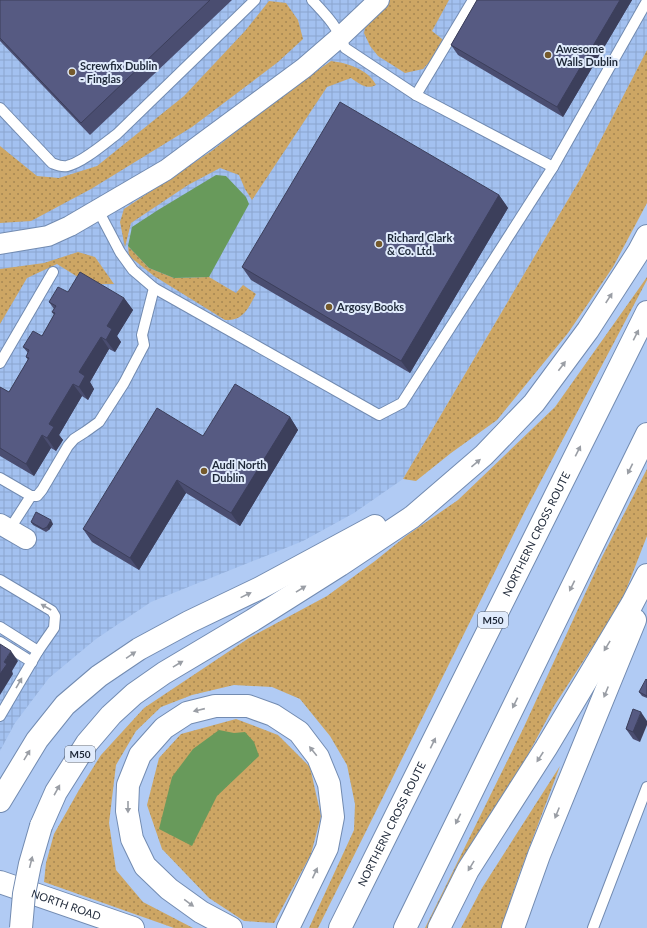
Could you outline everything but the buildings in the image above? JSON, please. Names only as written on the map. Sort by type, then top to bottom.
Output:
[{"type":"main road","points":[[0,801],[37,740],[65,705],[99,676],[139,649],[189,622],[260,588],[446,488],[484,455],[534,403],[588,330],[647,236]]},
{"type":"main road","name":"NORTHERN CROSS ROUTE","points":[[340,928],[647,312]]},
{"type":"main road","points":[[405,928],[647,434]]},
{"type":"main road","name":"M50","points":[[21,928],[24,894],[30,864],[41,826],[56,792],[87,742],[111,715],[134,694],[164,672],[253,620],[346,561],[412,517],[446,488]]},
{"type":"main road","points":[[439,928],[468,870],[546,748],[632,604],[647,575]]},
{"type":"main road","points":[[513,928],[515,919],[540,855],[647,591]]},
{"type":"main road","points":[[231,928],[201,912],[169,889],[145,866],[132,839],[127,811],[128,785],[140,755],[164,728],[187,713],[215,706],[248,706],[273,715],[299,732],[318,756],[329,784],[333,817],[327,848],[288,928]]},
{"type":"main road","name":"NORTH ROAD","points":[[0,882],[133,928]]},
{"type":"street","points":[[0,244],[48,236],[70,226],[166,170],[304,68],[341,36],[378,0]]},
{"type":"lane","points":[[0,108],[52,163],[60,166],[67,166],[95,151],[117,134],[255,0]]},
{"type":"lane","points":[[312,0],[333,23],[341,36],[344,48],[416,95],[553,167]]},
{"type":"lane","points":[[416,95],[473,0]]},
{"type":"lane","points":[[98,210],[120,252],[133,270],[154,288],[378,416],[402,403],[553,167],[647,1]]},
{"type":"lane","points":[[0,363],[53,272]]},
{"type":"lane","points":[[0,478],[31,496],[37,496],[68,446],[74,439],[98,422],[124,383],[144,345],[142,335],[154,288]]},
{"type":"lane","points":[[12,531],[31,496]]},
{"type":"lane","points":[[0,580],[52,611],[55,616],[54,628],[38,651],[0,716]]},
{"type":"lane","points":[[0,627],[38,651]]},
{"type":"lane","points":[[0,642],[32,662]]},
{"type":"lane","points":[[593,928],[647,787]]},
{"type":"shaded area","points":[[0,0],[647,0],[647,50],[582,176],[403,479],[354,513],[303,541],[151,602],[96,639],[49,678],[15,723],[0,751]]},
{"type":"shaded area","points":[[390,0],[449,0],[432,31],[447,43],[423,69],[405,73],[378,56],[370,46],[364,33],[366,24]]},
{"type":"shaded area","points":[[269,1],[286,3],[298,20],[303,39],[278,62],[192,127],[91,189],[31,221],[0,223],[0,146],[37,176],[59,178],[97,166],[184,96],[245,31]]},
{"type":"shaded area","points":[[647,50],[647,203],[613,267],[568,333],[497,420],[451,453],[416,481],[403,479],[582,176]]},
{"type":"shaded area","points":[[331,61],[344,63],[362,71],[372,79],[376,85],[366,87],[351,78],[327,87],[252,200],[239,175],[220,168],[188,185],[131,223],[125,247],[120,222],[124,209],[213,150],[276,100]]},
{"type":"shaded area","points":[[216,175],[226,176],[246,197],[249,204],[209,277],[174,278],[149,268],[128,246],[132,227]]},
{"type":"shaded area","points":[[128,246],[149,268],[174,278],[209,277],[236,293],[243,285],[256,294],[245,313],[237,318],[225,320],[154,276],[129,256]]},
{"type":"shaded area","points":[[78,252],[95,257],[114,284],[89,284],[57,264],[27,278],[0,324],[0,269],[44,263]]},
{"type":"shaded area","points":[[647,277],[647,280],[525,511],[318,928],[309,928],[354,830],[355,804],[347,765],[330,736],[300,699],[272,687],[234,685],[192,695],[161,707],[136,731],[116,765],[109,823],[116,870],[143,902],[193,928],[174,928],[44,882],[46,863],[54,834],[79,790],[101,755],[144,708],[249,638],[327,596],[406,536],[458,500],[555,407]]},
{"type":"shaded area","points":[[647,469],[647,536],[621,603],[554,706],[500,807],[430,928],[425,928],[523,729],[601,559]]},
{"type":"shaded area","points":[[236,719],[278,735],[310,767],[321,816],[311,854],[274,923],[244,921],[209,898],[162,849],[147,805],[159,758],[181,734]]},
{"type":"shaded area","points":[[219,730],[234,733],[245,732],[254,742],[259,756],[217,796],[192,846],[159,829],[172,777],[193,749]]},
{"type":"shaded area","points":[[560,766],[519,875],[501,928],[461,928],[482,888]]},
{"type":"place","name":"Awesome Walls Dublin","points":[[548,55]]},
{"type":"place","name":"Screwfix Dublin - Finglas","points":[[72,72]]},
{"type":"place","name":"Richard Clark & Co. Ltd.","points":[[379,244]]},
{"type":"place","name":"Argosy Books","points":[[329,307]]},
{"type":"place","name":"Audi North Dublin","points":[[204,471]]}]
